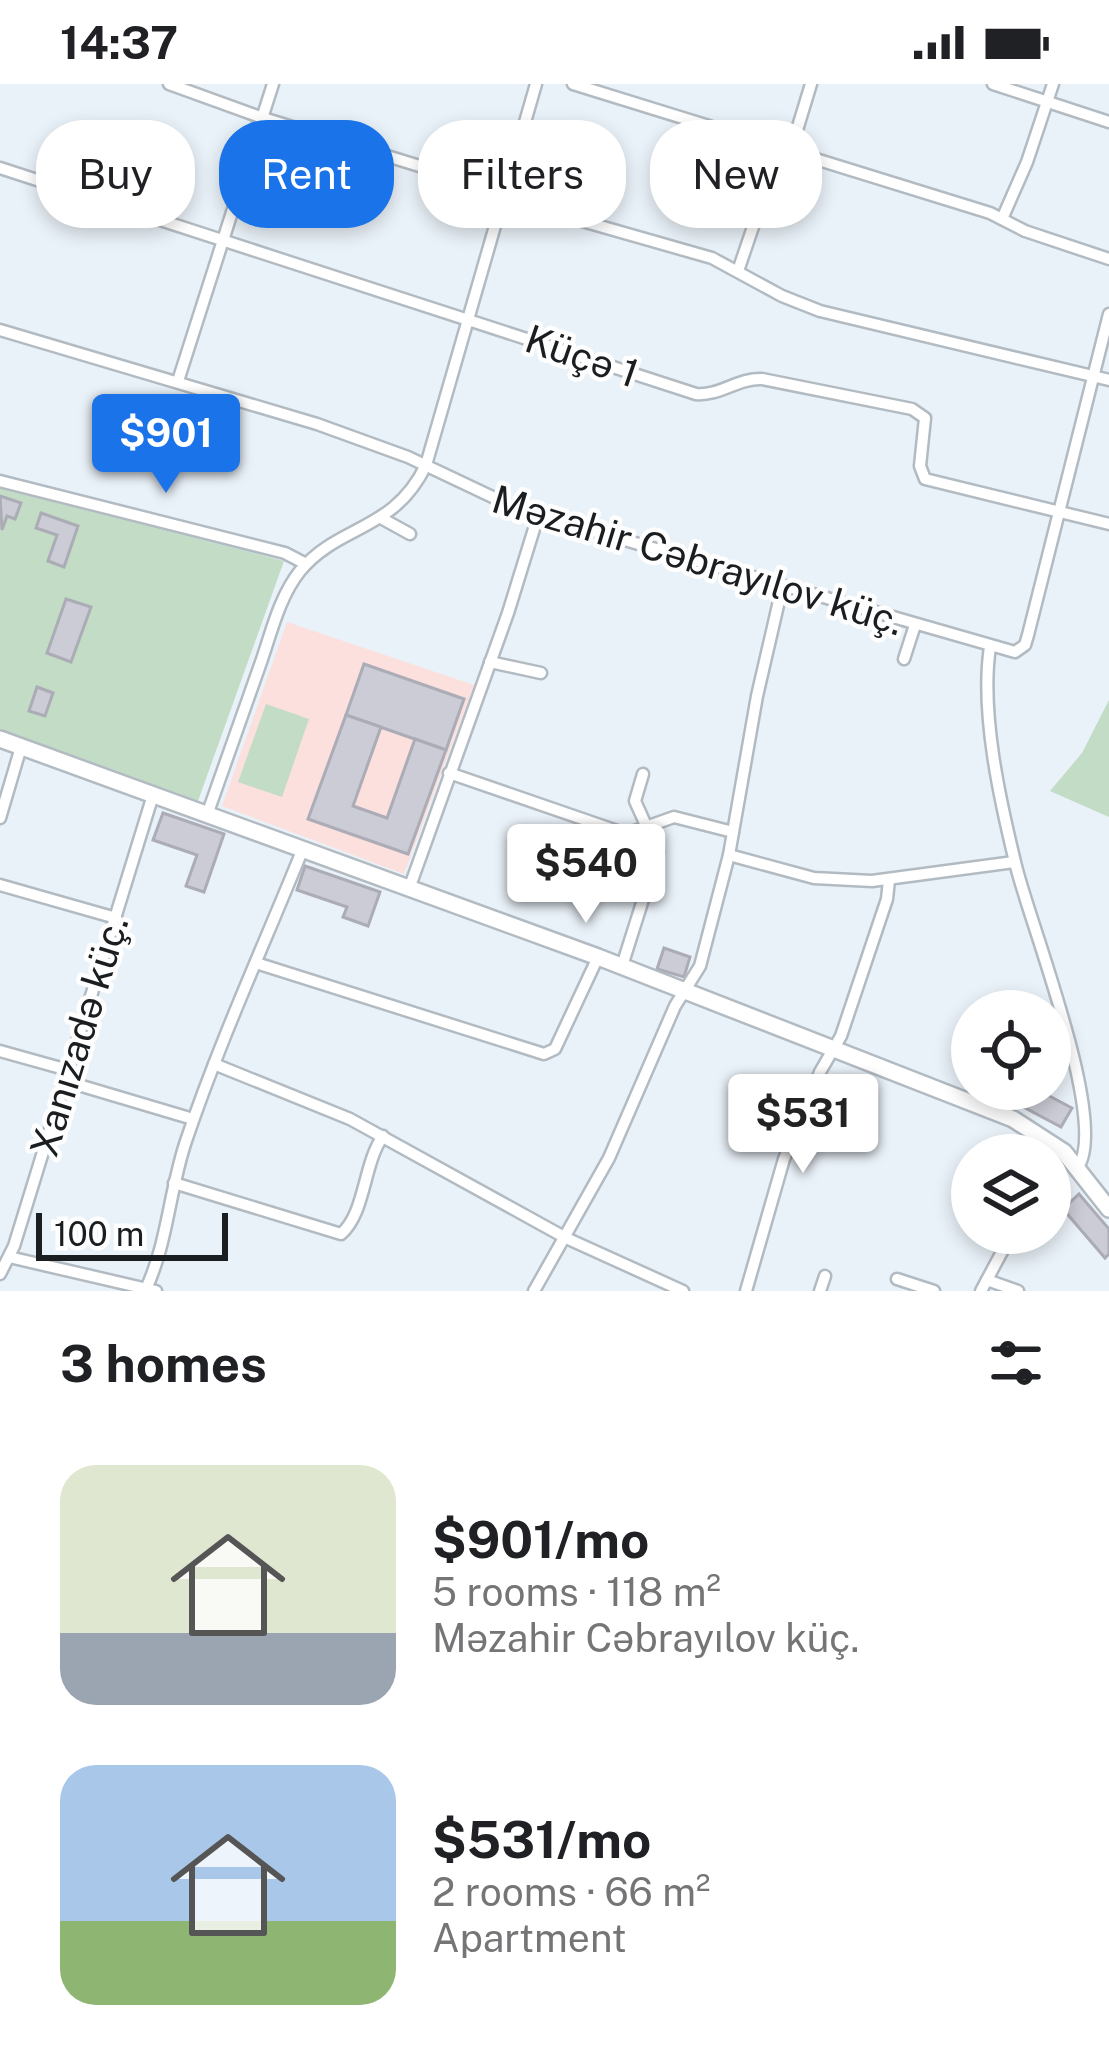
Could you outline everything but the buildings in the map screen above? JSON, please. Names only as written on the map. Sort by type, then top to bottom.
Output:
[{"type":"street","points":[[170,84],[418,168]]},
{"type":"street","points":[[178,382],[273,84]]},
{"type":"street","points":[[526,120],[536,84]]},
{"type":"street","points":[[573,84],[686,120]]},
{"type":"street","points":[[799,120],[812,84]]},
{"type":"street","points":[[993,84],[1109,122]]},
{"type":"street","points":[[1002,219],[1053,84]]},
{"type":"street","points":[[822,163],[1002,219],[1109,260]]},
{"type":"street","name":"Küçə 1","points":[[0,168],[696,394],[762,379],[913,409],[926,418],[920,466],[925,479],[1109,524]]},
{"type":"street","points":[[207,815],[287,591],[306,564],[410,496],[426,465],[494,228]]},
{"type":"street","points":[[612,228],[672,244],[820,311],[1109,380]]},
{"type":"street","points":[[738,271],[753,228]]},
{"type":"street","points":[[1078,1167],[1089,1128],[1078,1073],[1014,862],[988,680],[990,646],[1015,652],[1024,645],[1109,314]]},
{"type":"street","name":"Məzahir Cəbrayılov küç.","points":[[0,330],[301,418],[426,465],[483,496],[538,516],[990,646]]},
{"type":"street","points":[[0,481],[286,553],[306,564]]},
{"type":"street","points":[[409,889],[538,516]]},
{"type":"street","points":[[381,518],[410,534]]},
{"type":"street","points":[[534,1291],[609,1158],[700,966],[729,855],[782,588]]},
{"type":"street","points":[[904,659],[914,625]]},
{"type":"street","points":[[490,662],[542,673]]},
{"type":"street","points":[[0,739],[622,966],[1013,1119],[1032,1134]]},
{"type":"street","points":[[0,818],[22,747]]},
{"type":"street","points":[[449,773],[620,832],[674,817],[733,832]]},
{"type":"street","points":[[622,966],[658,852],[635,801],[643,774]]},
{"type":"street","name":"Xanızadə küç.","points":[[0,1272],[9,1257],[153,795]]},
{"type":"street","points":[[9,1257],[149,1290],[193,1119],[302,851]]},
{"type":"street","points":[[729,855],[814,878],[890,880],[1014,862]]},
{"type":"street","points":[[746,1291],[784,1159],[820,1072],[835,1048],[890,880]]},
{"type":"street","points":[[0,885],[116,918]]},
{"type":"street","points":[[256,963],[544,1054],[555,1048],[598,957]]},
{"type":"street","points":[[0,1051],[193,1119]]},
{"type":"street","points":[[214,1064],[383,1136],[566,1238],[683,1291]]},
{"type":"street","points":[[174,1183],[341,1234],[351,1223],[371,1155],[383,1136]]},
{"type":"street","points":[[1071,1162],[1109,1209]]},
{"type":"street","points":[[1001,1254],[984,1286],[1018,1291]]},
{"type":"street","points":[[820,1291],[825,1276]]},
{"type":"street","points":[[898,1279],[934,1291]]},
{"type":"shaded area","points":[[287,622],[474,685],[404,874],[222,806]]},
{"type":"green space","points":[[0,488],[284,561],[198,801],[0,729]]},
{"type":"green space","points":[[1109,700],[1109,817],[1050,791],[1082,753]]},
{"type":"green space","points":[[266,704],[309,719],[282,797],[238,782]]}]
